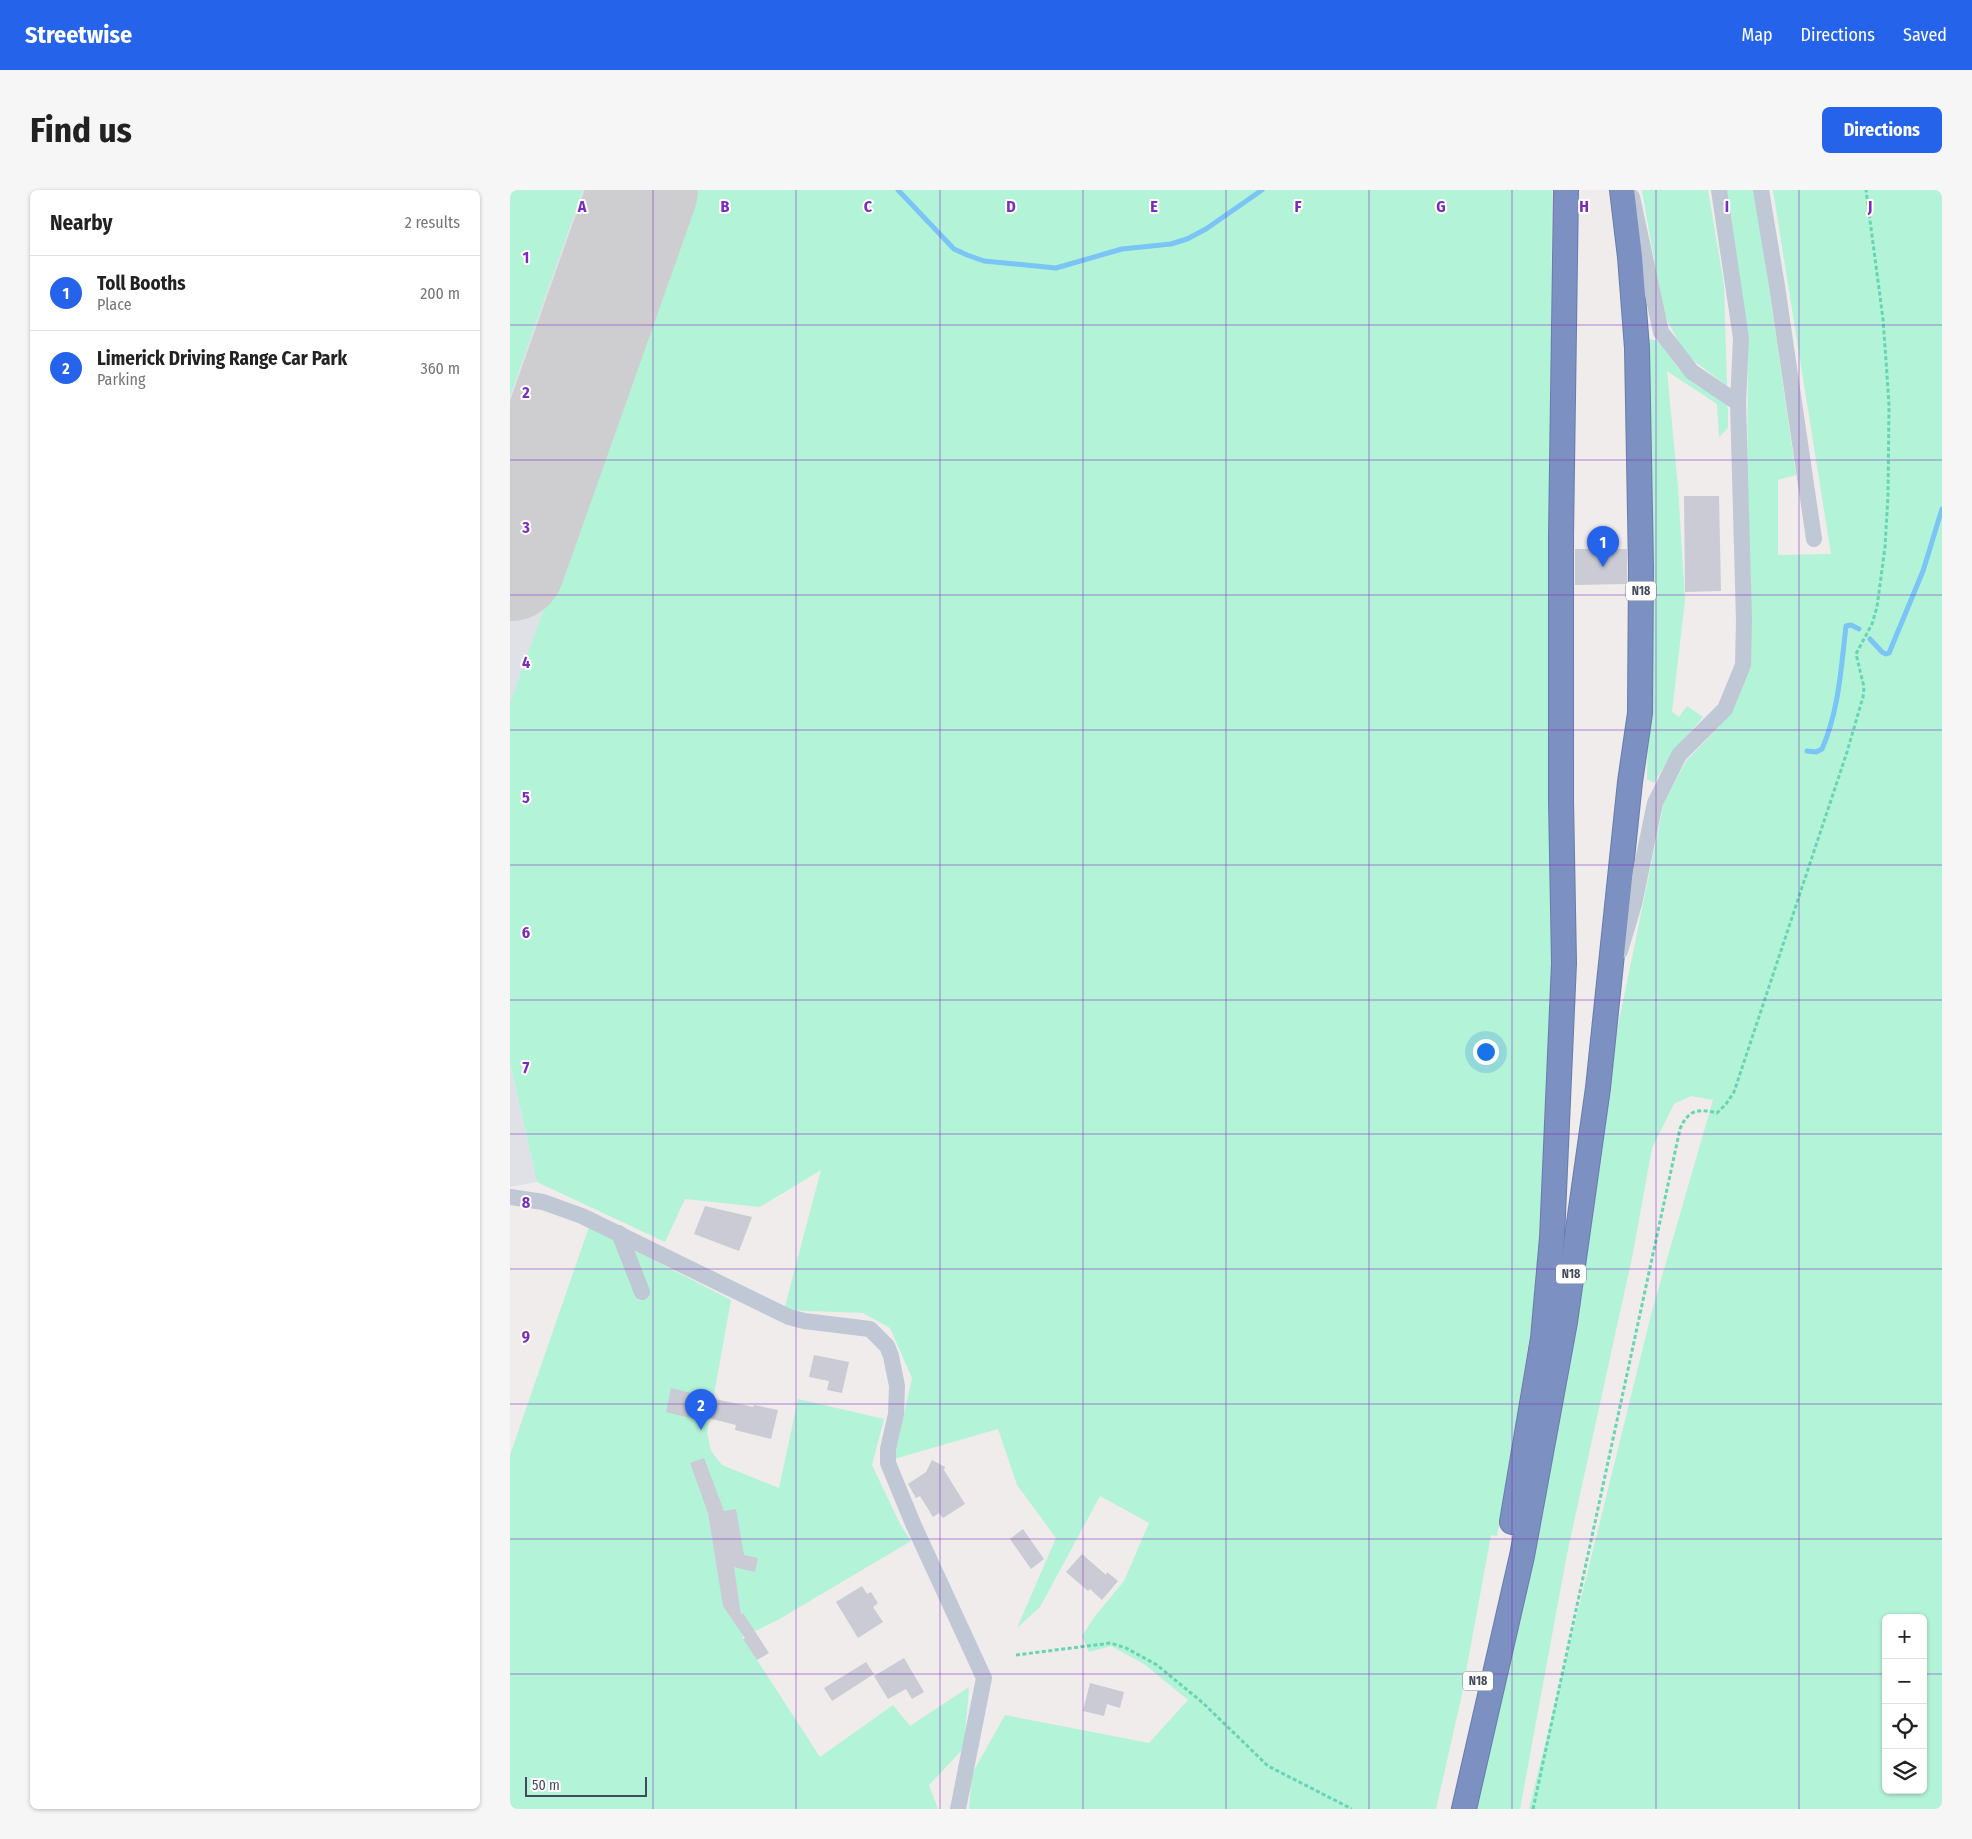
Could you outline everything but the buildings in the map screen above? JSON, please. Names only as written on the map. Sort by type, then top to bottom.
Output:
[{"type":"highway","name":"N18","points":[[1449,1809],[1507,1553],[1543,1338],[1552,1238],[1564,963],[1561,800],[1561,536],[1566,190]]},
{"type":"highway","name":"N18","points":[[1464,1809],[1522,1556],[1565,1322],[1598,1088],[1630,782],[1640,713],[1642,568],[1637,348],[1630,256],[1622,190]]},
{"type":"street","points":[[1630,190],[1638,219],[1661,332],[1692,372],[1738,403]]},
{"type":"street","points":[[1608,990],[1634,904],[1655,803],[1680,755],[1725,709],[1743,665],[1744,620],[1738,403],[1741,338],[1719,190]]},
{"type":"street","points":[[1761,190],[1814,539]]},
{"type":"street","points":[[510,1197],[552,1205],[619,1232],[789,1317],[804,1321],[870,1329],[887,1346],[897,1386],[896,1414],[888,1449],[888,1463],[914,1526],[984,1678],[958,1809]]},
{"type":"street","points":[[619,1232],[642,1292]]},
{"type":"path","points":[[1532,1809],[1680,1129],[1686,1119],[1694,1112],[1704,1110],[1717,1113],[1734,1092],[1863,697],[1863,681],[1856,654],[1872,624],[1877,607],[1888,495],[1889,414],[1883,319],[1866,190]]},
{"type":"path","points":[[1016,1655],[1111,1643],[1126,1648],[1157,1665],[1203,1702],[1268,1766],[1352,1809]]},
{"type":"shaded area","points":[[583,190],[696,190],[510,702],[510,396]]},
{"type":"shaded area","points":[[510,1064],[537,1182],[510,1187]]},
{"type":"green space","points":[[510,190],[583,190],[510,396]]},
{"type":"green space","points":[[696,190],[1552,190],[1551,407],[1555,953],[1547,1230],[1497,1536],[1491,1535],[1461,1699],[1436,1809],[969,1809],[972,1774],[1005,1715],[1149,1743],[1188,1700],[1144,1664],[1111,1646],[1089,1652],[1082,1636],[1095,1616],[1124,1581],[1149,1523],[1100,1496],[1040,1607],[1017,1628],[1056,1538],[1017,1485],[998,1429],[894,1459],[912,1378],[890,1328],[863,1313],[784,1310],[821,1170],[760,1207],[685,1199],[665,1242],[537,1182],[510,1063],[510,702]]},
{"type":"green space","points":[[1642,190],[1708,190],[1724,285],[1727,386],[1685,354],[1663,312]]},
{"type":"green space","points":[[1724,190],[1755,190],[1796,475],[1778,480],[1778,555],[1831,554],[1773,190],[1942,190],[1942,1809],[1529,1809],[1652,1311],[1713,1100],[1691,1096],[1674,1104],[1652,1148],[1633,1253],[1567,1554],[1520,1809],[1474,1809],[1613,1050],[1664,802],[1686,761],[1718,728],[1751,662],[1747,498],[1748,345]]},
{"type":"green space","points":[[1643,338],[1658,341],[1679,369],[1696,385],[1725,401],[1728,409],[1728,428],[1719,437],[1717,404],[1667,371],[1678,487],[1685,600],[1672,712],[1679,717],[1687,706],[1703,717],[1672,753],[1654,783],[1647,779],[1653,520]]},
{"type":"green space","points":[[589,1227],[731,1300],[707,1433],[711,1451],[722,1465],[779,1488],[798,1399],[884,1419],[872,1465],[900,1524],[911,1541],[776,1621],[742,1637],[820,1757],[893,1705],[910,1726],[969,1687],[964,1748],[929,1785],[938,1809],[510,1809],[510,1455]]},
{"type":"waterway","points":[[898,190],[954,249],[984,261],[1056,268],[1122,249],[1171,244],[1187,239],[1206,229],[1262,190]]},
{"type":"waterway","points":[[1870,639],[1882,652],[1889,653],[1923,571],[1942,509]]},
{"type":"waterway","points":[[1807,751],[1816,752],[1822,749],[1828,734],[1836,704],[1846,626],[1851,625],[1859,629]]},
{"type":"runway","points":[[510,566],[643,190]]},
{"type":"place","name":"Toll Booths","points":[[1603,567]]},
{"type":"place","name":"Limerick Driving Range Car Park","points":[[701,1430]]}]
